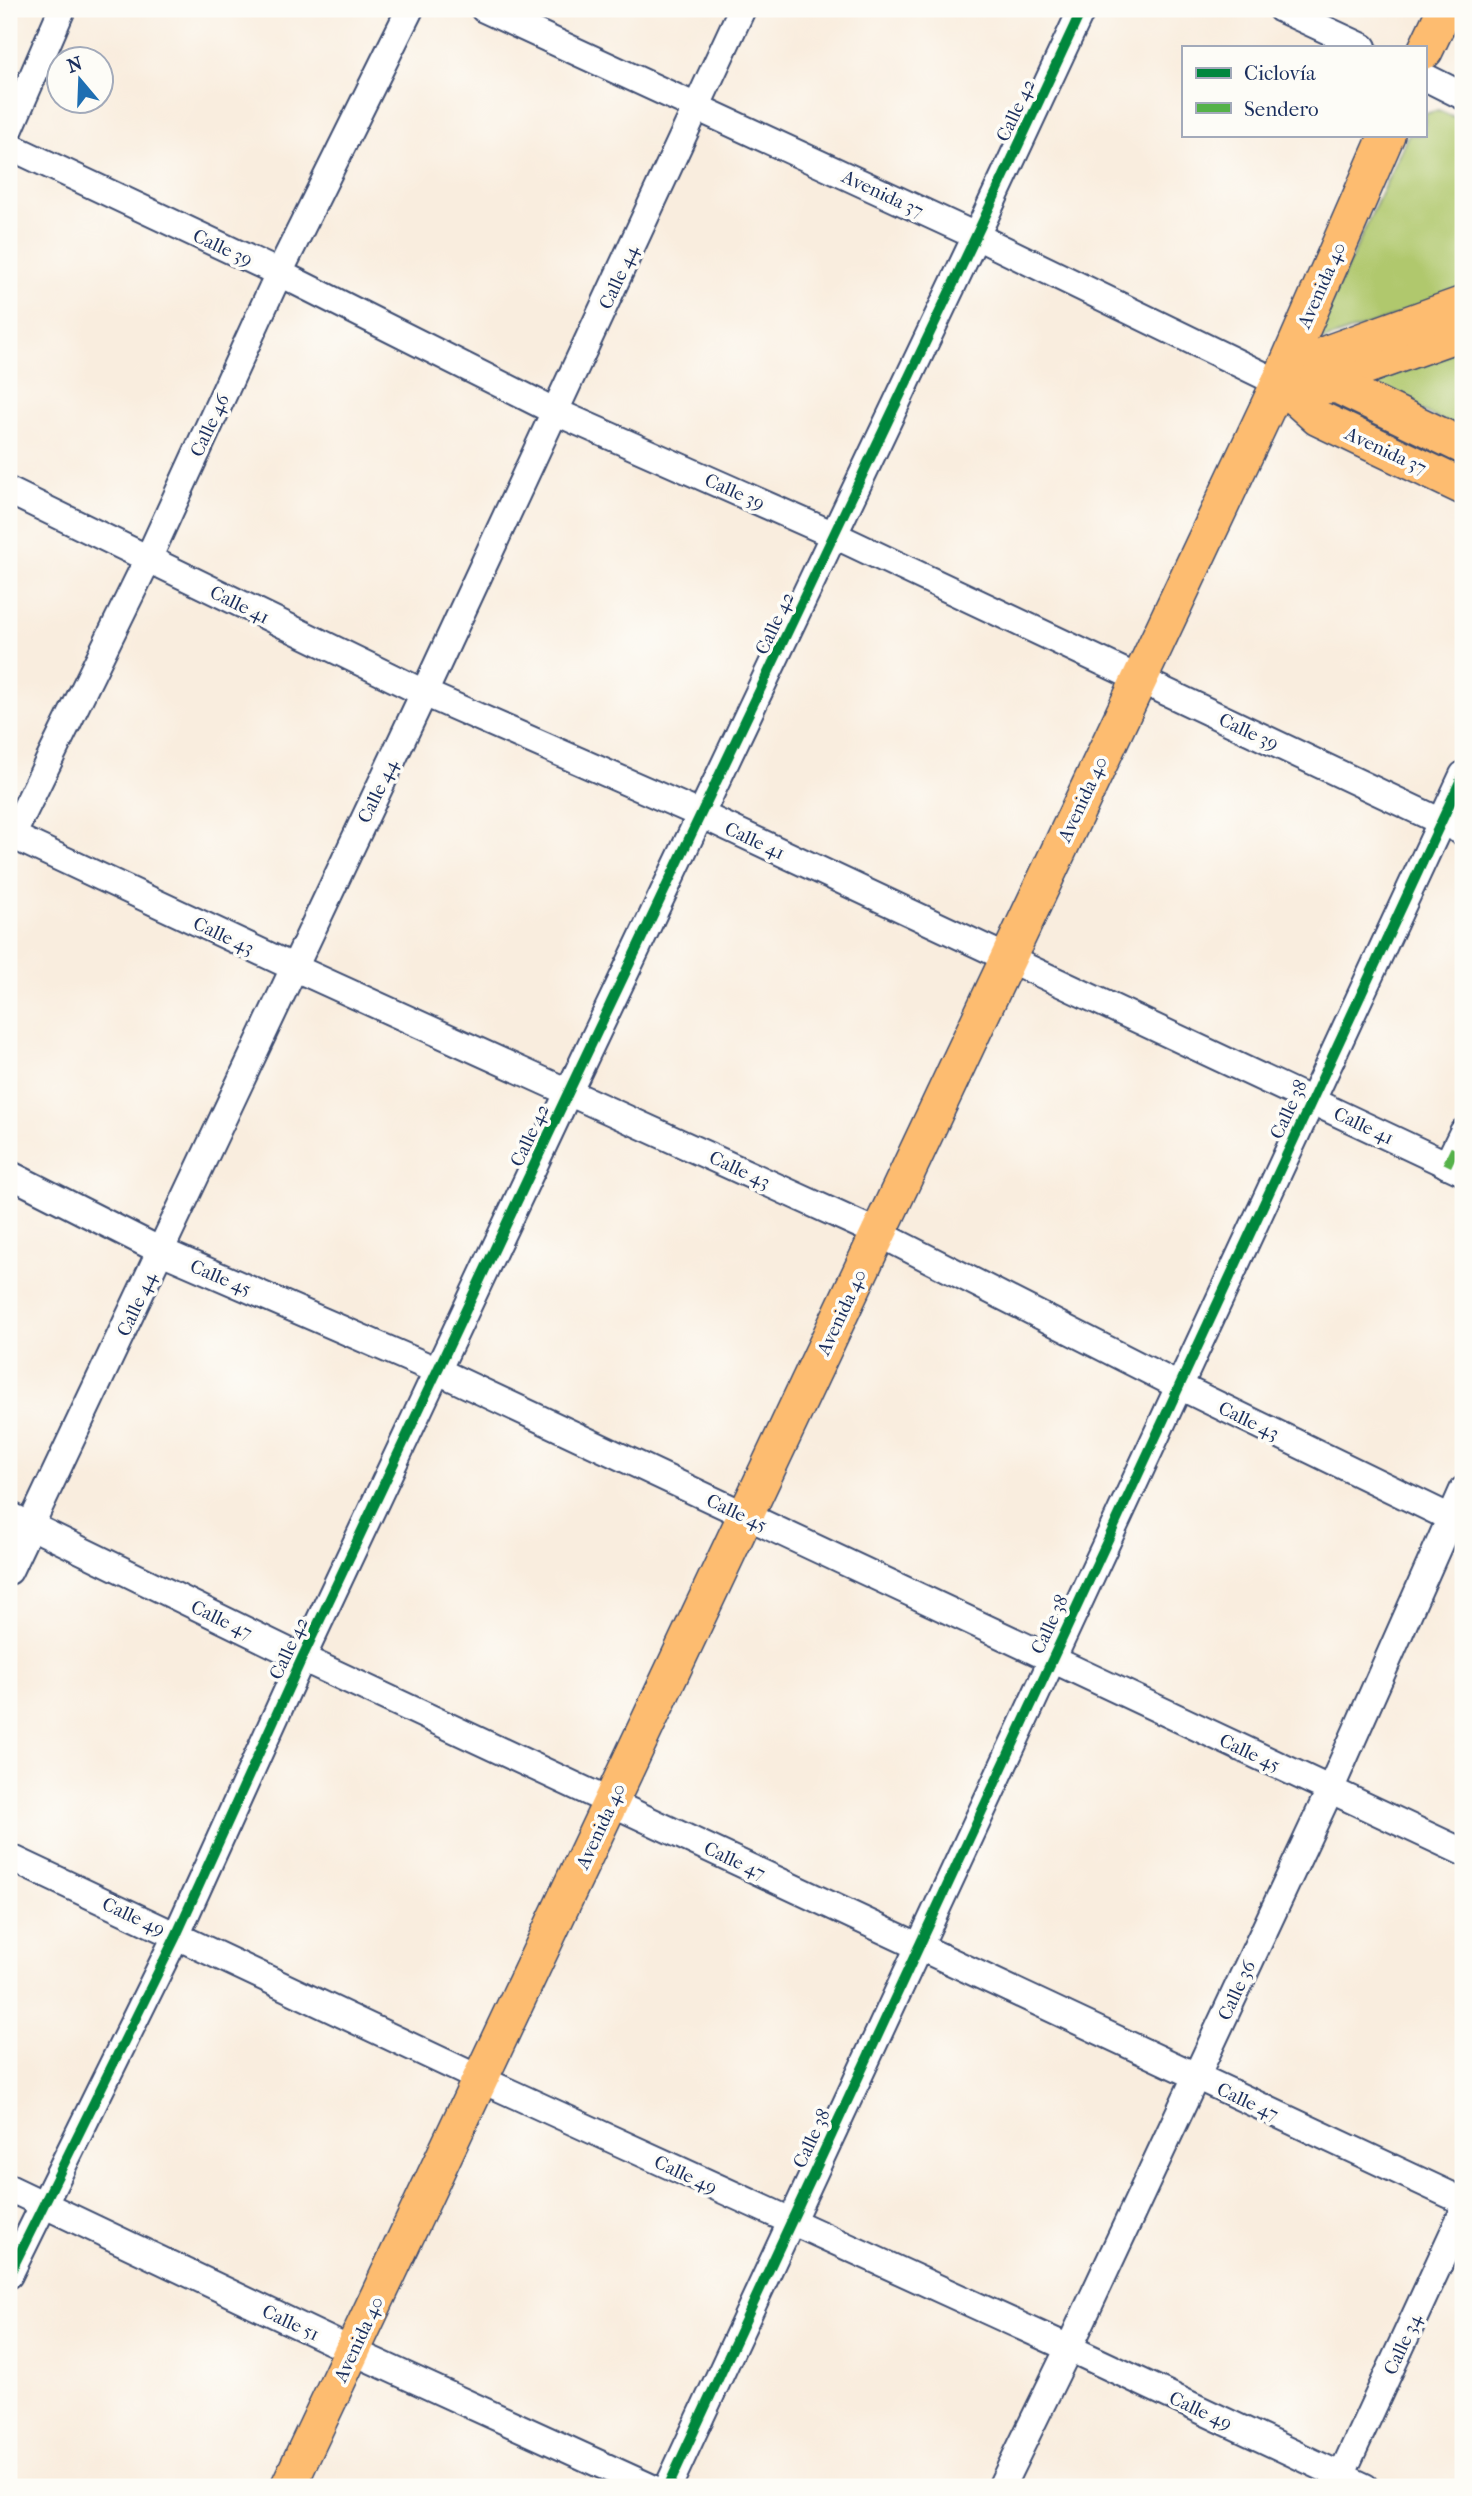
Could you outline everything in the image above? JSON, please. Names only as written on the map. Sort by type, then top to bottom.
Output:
[{"type":"main road","points":[[1426,49],[1445,9]]},
{"type":"main road","name":"Avenida 40","points":[[288,2487],[1279,383],[1387,136]]},
{"type":"main road","points":[[1279,383],[1331,352],[1463,304]]},
{"type":"main road","points":[[1279,383],[1339,376],[1463,332]]},
{"type":"main road","name":"Avenida 37","points":[[1279,383],[1338,386],[1463,446]]},
{"type":"main road","name":"Avenida 37","points":[[1279,383],[1318,418],[1463,486]]},
{"type":"street","points":[[9,131],[62,9]]},
{"type":"street","name":"Calle 46","points":[[10,837],[148,559],[279,273],[410,9]]},
{"type":"street","name":"Avenida 37","points":[[484,9],[976,236],[1279,383]]},
{"type":"street","name":"Calle 44","points":[[9,1571],[20,1520],[161,1251],[556,412],[741,9]]},
{"type":"street","name":"Calle 42","points":[[9,2275],[176,1936],[302,1658],[1082,9]]},
{"type":"street","points":[[1281,9],[1361,46]]},
{"type":"street","points":[[1426,78],[1463,96]]},
{"type":"street","name":"Calle 39","points":[[9,146],[279,273],[556,412],[834,535],[1452,827]]},
{"type":"street","name":"Calle 41","points":[[9,491],[424,693],[702,815],[1455,1169]]},
{"type":"street","name":"Calle 38","points":[[668,2487],[1312,1101],[1452,827],[1463,775]]},
{"type":"street","name":"Calle 43","points":[[10,837],[878,1233],[1179,1386],[1457,1520]]},
{"type":"street","points":[[1455,1169],[1463,1132]]},
{"type":"street","name":"Calle 45","points":[[9,1174],[161,1251],[438,1371],[1463,1853]]},
{"type":"street","name":"Calle 36","points":[[1001,2487],[1069,2348],[1457,1520],[1463,1490]]},
{"type":"street","name":"Calle 47","points":[[20,1520],[302,1658],[1463,2201]]},
{"type":"street","name":"Calle 49","points":[[9,1857],[480,2080],[1069,2348],[1365,2487]]},
{"type":"street","name":"Calle 51","points":[[9,2188],[352,2351],[650,2487]]},
{"type":"street","name":"Calle 34","points":[[1340,2476],[1463,2212]]},
{"type":"green space","points":[[1438,110],[1463,121],[1463,293],[1312,344],[1408,136],[1426,136],[1426,114]]},
{"type":"green space","points":[[1463,344],[1463,431],[1361,381]]},
{"type":"marked path","points":[[1447,1165],[1463,1132]]},
{"type":"cycle path","points":[[9,2275],[176,1936],[302,1658],[1082,9]]},
{"type":"cycle path","points":[[668,2487],[1463,775]]}]
